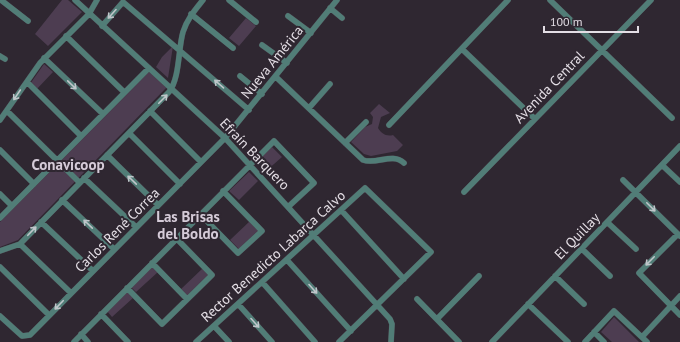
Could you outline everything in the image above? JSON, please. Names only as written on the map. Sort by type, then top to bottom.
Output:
[{"type":"street","points":[[1,0],[28,21]]},
{"type":"street","name":"Efraín Barquero","points":[[76,0],[89,14],[172,88],[225,138],[391,321],[392,342]]},
{"type":"street","points":[[0,120],[44,58],[89,14],[97,0]]},
{"type":"street","points":[[0,251],[20,244],[172,88],[184,31],[191,14],[203,0]]},
{"type":"street","points":[[229,0],[256,22]]},
{"type":"street","points":[[389,125],[508,0]]},
{"type":"street","points":[[550,0],[672,118]]},
{"type":"street","name":"Avenida Central","points":[[464,192],[651,0]]},
{"type":"street","name":"Nueva América","points":[[225,138],[276,77],[334,1]]},
{"type":"street","points":[[102,26],[123,2],[249,110]]},
{"type":"street","points":[[330,8],[342,18]]},
{"type":"street","points":[[191,14],[233,48]]},
{"type":"street","points":[[288,16],[311,33]]},
{"type":"street","points":[[66,36],[124,92]]},
{"type":"street","points":[[262,45],[287,63]]},
{"type":"street","points":[[462,49],[535,119]]},
{"type":"street","points":[[44,58],[103,114]]},
{"type":"street","points":[[0,218],[149,68]]},
{"type":"street","points":[[240,76],[262,94]]},
{"type":"street","points":[[276,77],[366,161],[395,158],[404,163]]},
{"type":"street","points":[[26,82],[81,136]]},
{"type":"street","points":[[309,108],[330,84]]},
{"type":"street","points":[[7,111],[79,182]]},
{"type":"street","points":[[150,111],[201,162]]},
{"type":"street","points":[[345,143],[366,122]]},
{"type":"street","points":[[128,133],[180,184]]},
{"type":"street","name":"Carlos René Correa","points":[[0,316],[22,336],[26,337],[30,335],[225,138]]},
{"type":"street","points":[[74,342],[274,140],[314,183],[288,207]]},
{"type":"street","name":"El Quillay","points":[[492,342],[680,146]]},
{"type":"street","points":[[0,150],[34,184]]},
{"type":"street","points":[[107,155],[158,206]]},
{"type":"street","points":[[662,165],[680,182]]},
{"type":"street","points":[[84,178],[136,227]]},
{"type":"street","points":[[624,180],[679,235],[639,274],[680,315]]},
{"type":"street","name":"Rector Benedicto Labarca Calvo","points":[[196,342],[365,188],[431,252],[404,279]]},
{"type":"street","points":[[200,214],[238,253],[262,231],[224,190]]},
{"type":"street","points":[[0,194],[12,206]]},
{"type":"street","points":[[62,200],[114,249]]},
{"type":"street","points":[[339,342],[404,279],[341,210]]},
{"type":"street","points":[[41,222],[93,271]]},
{"type":"street","points":[[607,222],[636,249]]},
{"type":"street","points":[[127,288],[162,324],[212,275],[176,238]]},
{"type":"street","points":[[20,244],[71,293]]},
{"type":"street","points":[[582,248],[610,276]]},
{"type":"street","points":[[287,260],[351,331]]},
{"type":"street","points":[[152,263],[187,299]]},
{"type":"street","points":[[0,267],[50,315]]},
{"type":"street","points":[[437,319],[479,276]]},
{"type":"street","points":[[555,276],[584,304]]},
{"type":"street","points":[[262,282],[315,342]]},
{"type":"street","points":[[642,337],[680,296]]},
{"type":"street","points":[[417,299],[459,342]]},
{"type":"street","points":[[238,304],[272,342]]},
{"type":"street","points":[[528,304],[568,342]]},
{"type":"street","points":[[585,342],[614,311],[647,342]]},
{"type":"street","points":[[101,314],[128,342]]},
{"type":"street","points":[[214,326],[229,342]]},
{"type":"street","points":[[594,332],[604,342]]},
{"type":"street","points":[[81,334],[88,342]]},
{"type":"shaded area","points":[[62,0],[68,0],[82,12],[48,46],[35,34]]},
{"type":"shaded area","points":[[246,18],[256,26],[239,46],[229,38]]},
{"type":"shaded area","points":[[173,46],[168,78],[156,67],[162,57]]},
{"type":"shaded area","points":[[44,64],[53,72],[36,90],[30,84]]},
{"type":"shaded area","points":[[150,71],[167,87],[18,240],[0,247],[0,222]]},
{"type":"shaded area","points":[[379,104],[390,113],[381,117],[378,128],[384,134],[393,135],[403,145],[397,151],[371,156],[364,154],[351,142],[365,127],[372,124],[373,117],[370,113]]},
{"type":"shaded area","points":[[272,147],[282,157],[266,171],[256,162]]},
{"type":"shaded area","points":[[249,172],[258,181],[239,200],[229,191]]},
{"type":"shaded area","points":[[250,221],[259,230],[239,249],[230,240]]},
{"type":"shaded area","points":[[152,267],[158,272],[136,292],[131,287]]},
{"type":"shaded area","points":[[203,268],[211,275],[188,298],[180,290]]},
{"type":"shaded area","points":[[127,291],[133,298],[112,317],[107,311]]},
{"type":"shaded area","points":[[614,317],[639,342],[612,342],[601,332]]},
{"type":"district","name":"Conavicoop","points":[[68,165]]},
{"type":"district","name":"Las Brisas del Boldo","points":[[188,226]]}]
